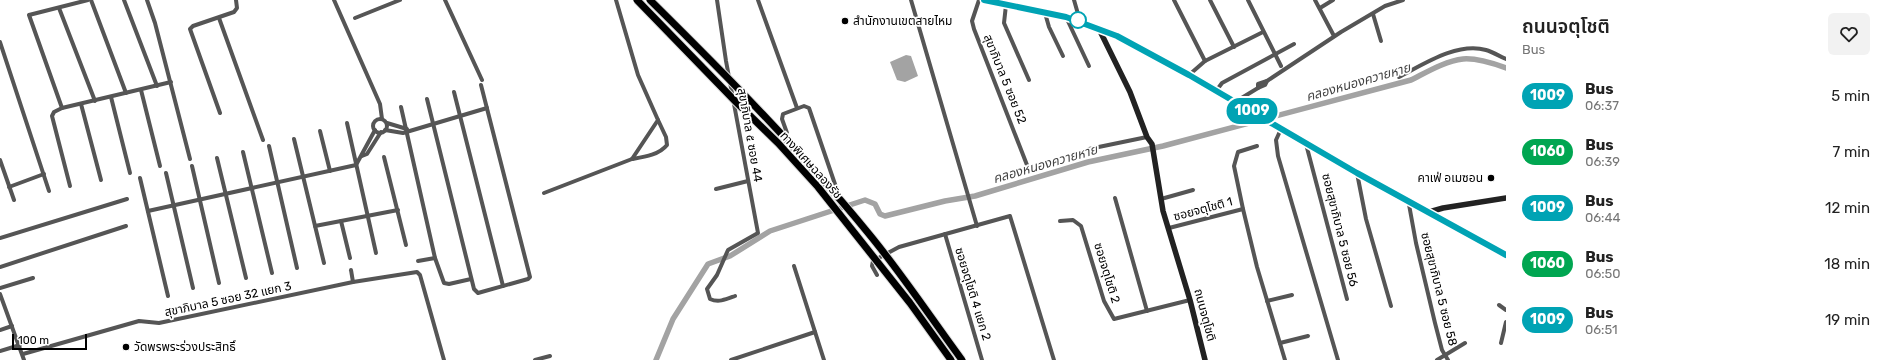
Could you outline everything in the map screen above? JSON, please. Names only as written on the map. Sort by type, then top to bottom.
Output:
[{"type":"highway","name":"ทางพิเศษฉลองรัช","points":[[637,0],[778,143],[818,187],[910,303],[951,360]]},
{"type":"highway","name":"ทางพิเศษฉลองรัช","points":[[650,0],[784,136],[822,178],[870,235],[962,360]]},
{"type":"main road","points":[[984,0],[1066,17],[1099,28],[1117,36],[1189,75],[1357,173],[1407,199],[1506,255]]},
{"type":"main road","name":"ถนนจตุโชติ","points":[[1099,28],[1130,92],[1147,137],[1152,144],[1155,153],[1161,198],[1190,300],[1205,360]]},
{"type":"main road","points":[[1429,212],[1443,208],[1506,198]]},
{"type":"street","points":[[62,108],[29,16],[88,0]]},
{"type":"street","points":[[91,0],[126,93]]},
{"type":"street","points":[[124,0],[157,86]]},
{"type":"street","points":[[147,0],[155,23],[171,82],[190,159]]},
{"type":"street","points":[[220,113],[190,29],[193,26],[234,12],[237,8],[236,0]]},
{"type":"street","points":[[334,0],[380,104],[382,119],[387,124],[406,131]]},
{"type":"street","points":[[355,18],[400,0]]},
{"type":"street","points":[[445,0],[482,80]]},
{"type":"street","points":[[544,193],[632,159],[648,157],[664,149],[667,145],[664,133],[638,75],[616,0]]},
{"type":"street","name":"สุขาภิบาล ๕ ซอย 44","points":[[717,0],[726,61],[758,233],[728,250],[722,266],[708,286],[707,294],[710,299],[714,301],[721,301],[735,296]]},
{"type":"street","points":[[758,0],[797,108]]},
{"type":"street","points":[[911,0],[977,226]]},
{"type":"street","name":"สุขาภิบาล 5 ซอย 52","points":[[979,0],[972,21],[974,29],[1027,165]]},
{"type":"street","points":[[1074,0],[1080,21]]},
{"type":"street","points":[[1174,0],[1205,61]]},
{"type":"street","points":[[1210,0],[1234,47]]},
{"type":"street","points":[[1248,0],[1281,66]]},
{"type":"street","points":[[1315,0],[1334,36]]},
{"type":"street","points":[[1320,8],[1333,0]]},
{"type":"street","points":[[1383,0],[1385,6]]},
{"type":"street","points":[[1235,102],[1258,88],[1265,86],[1267,82],[1334,36],[1385,6],[1404,0]]},
{"type":"street","points":[[1006,4],[1004,23],[1029,80]]},
{"type":"street","points":[[59,8],[95,100]]},
{"type":"street","points":[[1045,13],[1049,27],[1063,56]]},
{"type":"street","points":[[1373,14],[1381,41]]},
{"type":"street","points":[[1066,17],[1089,66]]},
{"type":"street","points":[[218,18],[263,140]]},
{"type":"street","points":[[1189,75],[1205,61],[1263,32]]},
{"type":"street","points":[[0,42],[49,191]]},
{"type":"street","points":[[1216,91],[1222,83],[1294,44]]},
{"type":"street","points":[[1399,77],[1435,58],[1457,50],[1487,50],[1506,59]]},
{"type":"street","points":[[70,186],[52,116],[54,112],[62,108],[171,82]]},
{"type":"street","points":[[427,99],[471,279],[474,289],[478,293],[528,279],[530,273],[481,85]]},
{"type":"street","points":[[141,90],[160,166]]},
{"type":"street","points":[[454,92],[503,286]]},
{"type":"street","points":[[111,97],[130,173]]},
{"type":"street","points":[[81,104],[101,180]]},
{"type":"street","points":[[787,133],[782,116],[797,108],[804,106],[809,108],[838,193]]},
{"type":"street","points":[[401,107],[435,258],[444,283],[449,284],[471,279]]},
{"type":"street","points":[[375,130],[400,134],[487,108]]},
{"type":"street","points":[[148,211],[356,165],[375,130],[375,121],[382,119]]},
{"type":"street","points":[[632,159],[658,120]]},
{"type":"street","points":[[347,123],[376,253]]},
{"type":"street","points":[[362,156],[367,154],[387,124]]},
{"type":"street","points":[[1281,129],[1276,140],[1278,156],[1338,360]]},
{"type":"street","points":[[320,131],[330,171]]},
{"type":"street","points":[[1089,149],[1147,137]]},
{"type":"street","points":[[294,139],[324,262]]},
{"type":"street","name":"ซอยสุขาภิบาล 5 ซอย 56","points":[[1306,144],[1347,299]]},
{"type":"street","points":[[269,146],[276,182],[297,268]]},
{"type":"street","points":[[1257,146],[1238,152],[1234,162],[1243,209],[1267,301],[1285,360]]},
{"type":"street","points":[[243,152],[272,273]]},
{"type":"street","points":[[384,157],[406,245]]},
{"type":"street","points":[[217,158],[246,278]]},
{"type":"street","points":[[0,160],[14,200]]},
{"type":"street","points":[[192,166],[219,283]]},
{"type":"street","points":[[166,173],[193,288]]},
{"type":"street","points":[[1357,173],[1366,220],[1391,306]]},
{"type":"street","points":[[9,187],[44,174]]},
{"type":"street","points":[[140,178],[168,296]]},
{"type":"street","points":[[716,189],[748,181]]},
{"type":"street","points":[[1161,198],[1193,190]]},
{"type":"street","points":[[1115,198],[1147,311]]},
{"type":"street","points":[[0,238],[127,199]]},
{"type":"street","name":"ซอยสุขาภิบาล 5 ซอย 58","points":[[1407,199],[1435,323],[1442,350],[1448,360]]},
{"type":"street","name":"ซอยจตุโชติ 1","points":[[1169,228],[1243,209]]},
{"type":"street","points":[[315,226],[398,210]]},
{"type":"street","points":[[877,275],[872,266],[874,261],[892,250],[1010,216],[1054,360]]},
{"type":"street","name":"ซอยจตุโชติ 2","points":[[1060,221],[1073,220],[1081,226],[1104,301],[1114,319],[1190,300]]},
{"type":"street","points":[[341,221],[350,258]]},
{"type":"street","points":[[0,267],[126,226]]},
{"type":"street","name":"ซอยจตุโชติ 4 แยก 2","points":[[944,234],[982,360]]},
{"type":"street","points":[[418,262],[435,258]]},
{"type":"street","points":[[794,266],[824,360]]},
{"type":"street","points":[[350,270],[353,282]]},
{"type":"street","name":"สุขาภิบาล 5 ซอย 32 แยก 3","points":[[23,354],[139,321],[159,323],[353,282],[417,272],[420,274],[429,301],[444,360]]},
{"type":"street","points":[[0,288],[33,278]]},
{"type":"street","points":[[0,294],[20,345],[24,360]]},
{"type":"street","points":[[1267,301],[1292,294]]},
{"type":"street","points":[[1499,305],[1506,310]]},
{"type":"street","points":[[1501,344],[1506,322]]},
{"type":"street","points":[[0,330],[12,326]]},
{"type":"street","points":[[731,360],[815,332]]},
{"type":"street","points":[[1280,343],[1308,336]]},
{"type":"street","points":[[1437,360],[1465,343]]},
{"type":"street","points":[[0,351],[20,345]]},
{"type":"street","points":[[536,360],[550,356]]},
{"type":"shaded area","points":[[906,55],[911,56],[918,76],[905,82],[897,80],[890,62]]},
{"type":"waterway","name":"คลองหนองควายหาย","points":[[656,360],[673,319],[708,264],[730,256],[770,231],[865,200],[875,204],[880,214],[885,216],[945,201],[975,196],[1088,162],[1163,146],[1411,80],[1436,67],[1456,60],[1473,59],[1506,68]]},
{"type":"bus line","name":"1009","points":[[984,0],[1066,17],[1117,36],[1189,75],[1357,173],[1402,196],[1506,255]]},
{"type":"place","name":"สำนักงานเขตสายไหม","points":[[845,21]]},
{"type":"place","name":"คาเฟ่ อเมซอน","points":[[1491,178]]},
{"type":"place","name":"วัดพรพระร่วงประสิทธิ์","points":[[126,347]]}]
